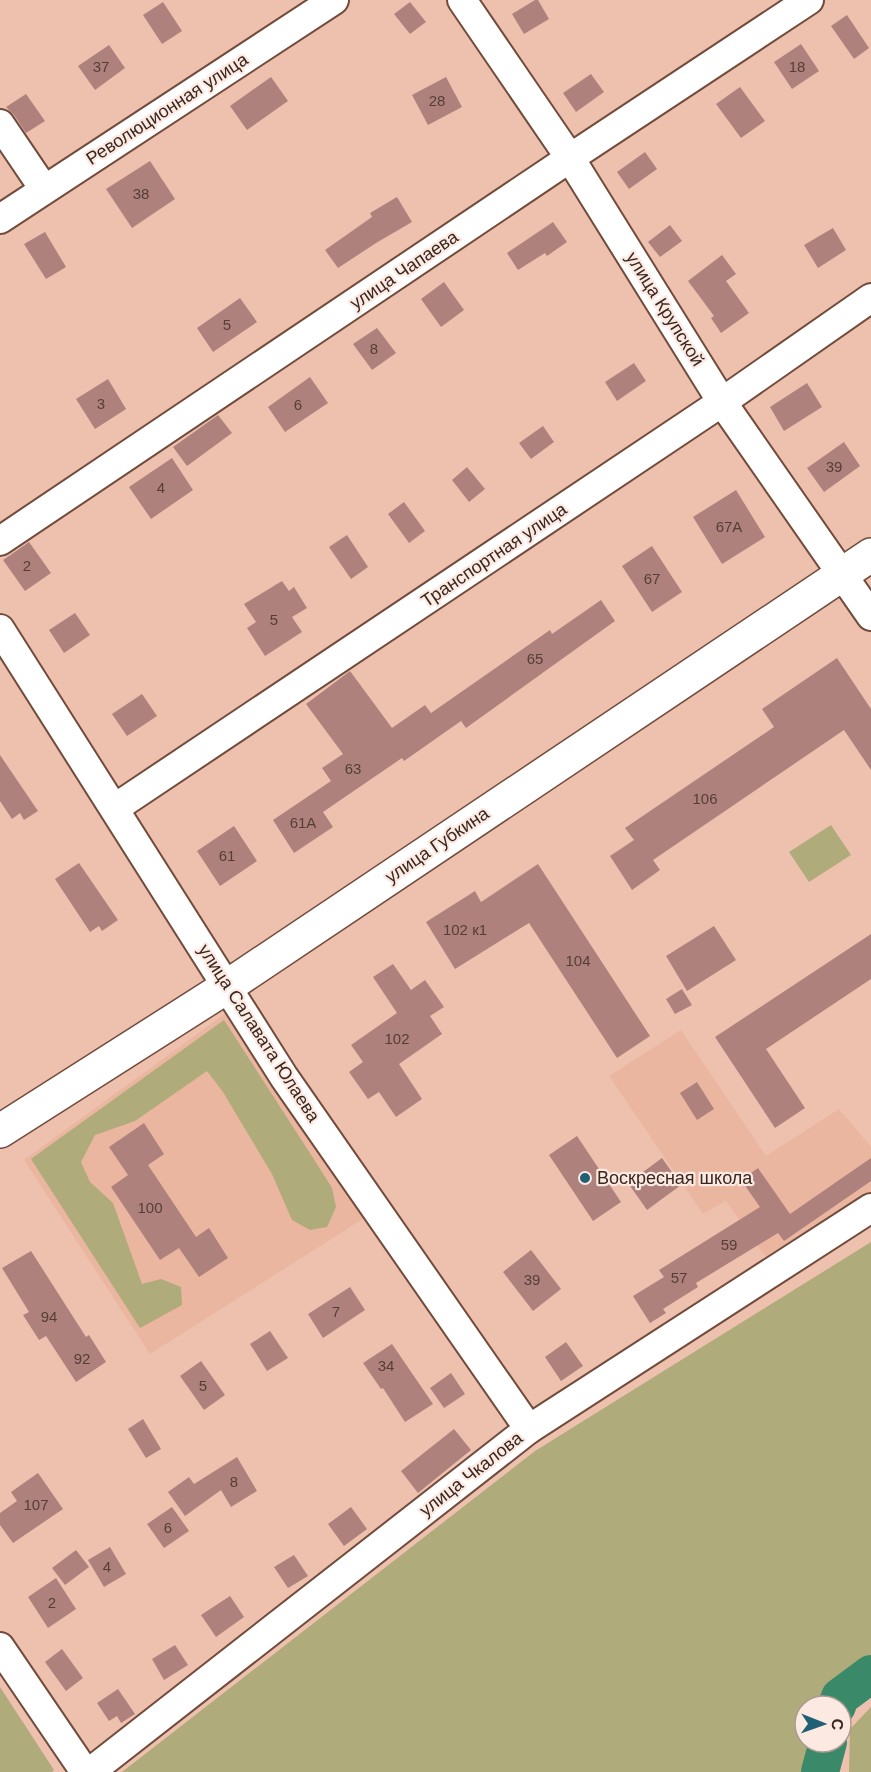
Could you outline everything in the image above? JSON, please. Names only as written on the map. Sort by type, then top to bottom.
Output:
[{"type":"main road","name":"улица Губкина","points":[[0,1131],[228,986],[871,555]]},
{"type":"street","name":"Революционная улица","points":[[0,219],[334,0]]},
{"type":"street","name":"улица Крупской","points":[[462,0],[570,158],[722,402],[871,616]]},
{"type":"street","name":"улица Чапаева","points":[[0,542],[809,0]]},
{"type":"street","points":[[0,124],[44,189]]},
{"type":"street","name":"Транспортная улица","points":[[115,808],[722,402],[871,298]]},
{"type":"street","name":"улица Салавата Юлаева","points":[[0,629],[284,1077],[529,1430]]},
{"type":"street","name":"улица Чкалова","points":[[95,1772],[117,1751],[529,1430],[871,1208]]},
{"type":"street","points":[[0,1647],[85,1772]]},
{"type":"shaded area","points":[[831,825],[851,855],[809,882],[789,852]]},
{"type":"shaded area","points":[[226,1013],[366,1217],[150,1354],[24,1160]]},
{"type":"shaded area","points":[[224,1020],[332,1188],[336,1207],[327,1227],[310,1230],[292,1220],[272,1174],[223,1092],[207,1071],[135,1121],[95,1135],[81,1162],[90,1182],[113,1203],[142,1284],[161,1279],[181,1287],[182,1305],[140,1328],[31,1159]]},
{"type":"shaded area","points":[[681,1030],[766,1156],[839,1109],[871,1147],[871,1191],[768,1260],[726,1201],[703,1214],[609,1076]]},
{"type":"shaded area","points":[[871,1242],[871,1660],[856,1671],[837,1694],[793,1694],[793,1754],[815,1754],[813,1769],[810,1772],[122,1772],[535,1451]]},
{"type":"shaded area","points":[[0,1687],[54,1770],[52,1772],[0,1772]]},
{"type":"shaded area","points":[[871,1707],[871,1772],[849,1772],[849,1754],[853,1754],[853,1726]]},
{"type":"building","points":[[538,0],[549,19],[524,34],[512,14]]},
{"type":"building","points":[[163,2],[182,31],[162,44],[143,15]]},
{"type":"building","points":[[410,2],[426,22],[410,34],[394,14]]},
{"type":"building","points":[[847,15],[869,48],[854,59],[831,26]]},
{"type":"building","points":[[801,44],[819,71],[792,89],[774,62]]},
{"type":"building","points":[[109,45],[125,68],[95,90],[78,66]]},
{"type":"building","points":[[591,74],[604,92],[576,112],[563,93]]},
{"type":"building","points":[[271,77],[288,101],[247,130],[230,106]]},
{"type":"building","points":[[446,77],[462,107],[428,125],[412,95]]},
{"type":"building","points":[[740,87],[765,121],[741,138],[716,104]]},
{"type":"building","points":[[26,94],[45,121],[26,133],[6,107]]},
{"type":"building","points":[[645,152],[657,169],[629,189],[617,172]]},
{"type":"building","points":[[150,161],[175,199],[132,228],[106,189]]},
{"type":"building","points":[[397,197],[412,222],[338,268],[325,250],[372,217],[370,213]]},
{"type":"building","points":[[553,222],[567,242],[547,256],[545,253],[518,270],[507,253]]},
{"type":"building","points":[[670,225],[682,241],[660,257],[648,242]]},
{"type":"building","points":[[833,228],[846,250],[818,268],[804,245]]},
{"type":"building","points":[[45,232],[66,267],[46,279],[24,244]]},
{"type":"building","points":[[722,255],[736,274],[726,281],[749,313],[721,333],[711,318],[714,316],[688,281]]},
{"type":"building","points":[[444,282],[464,310],[441,327],[421,299]]},
{"type":"building","points":[[240,298],[257,322],[213,352],[197,328]]},
{"type":"building","points":[[377,328],[396,353],[372,370],[353,344]]},
{"type":"building","points":[[634,363],[646,381],[617,401],[605,382]]},
{"type":"building","points":[[310,377],[328,403],[285,432],[268,407]]},
{"type":"building","points":[[108,379],[126,409],[95,429],[76,399]]},
{"type":"building","points":[[807,383],[822,407],[784,431],[770,407]]},
{"type":"building","points":[[218,415],[232,433],[187,466],[173,447]]},
{"type":"building","points":[[543,426],[554,442],[531,459],[519,443]]},
{"type":"building","points":[[844,442],[860,466],[824,492],[807,468]]},
{"type":"building","points":[[172,458],[193,490],[151,519],[129,487]]},
{"type":"building","points":[[467,467],[485,489],[469,502],[452,480]]},
{"type":"building","points":[[736,490],[765,537],[722,564],[693,517]]},
{"type":"building","points":[[404,502],[425,531],[409,543],[388,514]]},
{"type":"building","points":[[347,535],[368,567],[351,579],[329,547]]},
{"type":"building","points":[[29,542],[51,573],[25,591],[3,560]]},
{"type":"building","points":[[652,546],[682,592],[652,612],[622,566]]},
{"type":"building","points":[[282,581],[289,591],[294,587],[307,608],[292,617],[302,632],[265,656],[247,628],[256,622],[244,604]]},
{"type":"building","points":[[601,600],[615,621],[466,728],[461,721],[404,761],[402,758],[323,812],[333,827],[294,853],[273,820],[331,781],[322,768],[343,754],[306,704],[350,671],[392,728],[425,705],[431,713],[550,630],[552,634]]},
{"type":"building","points":[[75,613],[90,635],[64,653],[49,630]]},
{"type":"building","points":[[837,658],[871,709],[871,770],[844,730],[653,860],[660,870],[632,890],[610,856],[634,840],[625,828],[774,727],[762,709]]},
{"type":"building","points":[[142,694],[157,716],[127,736],[112,714]]},
{"type":"building","points":[[0,755],[38,811],[24,820],[20,813],[12,819],[0,801]]},
{"type":"building","points":[[234,826],[257,861],[220,886],[197,851]]},
{"type":"building","points":[[79,863],[118,920],[102,931],[99,926],[90,932],[55,879]]},
{"type":"building","points":[[538,864],[650,1036],[617,1058],[529,923],[455,969],[426,922],[475,891],[481,902]]},
{"type":"building","points":[[714,926],[736,960],[687,991],[666,956]]},
{"type":"building","points":[[871,934],[871,979],[766,1049],[805,1108],[775,1128],[715,1037]]},
{"type":"building","points":[[393,964],[411,990],[425,980],[444,1007],[430,1016],[442,1034],[399,1064],[422,1099],[396,1117],[379,1092],[368,1099],[349,1072],[363,1062],[351,1045],[397,1013],[373,977]]},
{"type":"building","points":[[682,989],[692,1005],[675,1014],[666,999]]},
{"type":"building","points":[[697,1082],[714,1109],[697,1120],[680,1093]]},
{"type":"building","points":[[144,1123],[164,1154],[148,1165],[196,1237],[209,1228],[228,1258],[199,1277],[179,1248],[160,1260],[111,1187],[128,1175],[109,1147]]},
{"type":"building","name":"Воскресная школа","points":[[577,1136],[621,1202],[593,1221],[549,1155]]},
{"type":"building","points":[[662,1158],[681,1185],[647,1210],[628,1183]]},
{"type":"building","points":[[871,1158],[871,1181],[784,1241],[778,1233],[696,1283],[698,1287],[663,1309],[666,1313],[650,1323],[633,1296],[664,1277],[659,1270],[760,1207],[741,1180],[758,1168],[790,1214]]},
{"type":"building","points":[[531,1250],[561,1289],[533,1311],[503,1272]]},
{"type":"building","points":[[31,1251],[86,1337],[89,1335],[106,1362],[76,1382],[46,1336],[39,1340],[23,1315],[29,1312],[2,1268]]},
{"type":"building","points":[[350,1287],[365,1310],[323,1338],[308,1314]]},
{"type":"building","points":[[270,1331],[288,1358],[267,1371],[250,1344]]},
{"type":"building","points":[[566,1342],[583,1366],[561,1381],[545,1357]]},
{"type":"building","points":[[392,1344],[433,1404],[405,1422],[363,1363]]},
{"type":"building","points":[[201,1361],[225,1395],[204,1410],[180,1376]]},
{"type":"building","points":[[451,1373],[465,1394],[444,1408],[430,1388]]},
{"type":"building","points":[[143,1419],[161,1449],[146,1458],[128,1429]]},
{"type":"building","points":[[454,1429],[471,1450],[418,1493],[401,1471]]},
{"type":"building","points":[[237,1457],[257,1491],[231,1507],[221,1490],[185,1516],[168,1492],[189,1477],[194,1484]]},
{"type":"building","points":[[38,1473],[63,1509],[13,1543],[0,1525],[0,1513],[17,1501],[11,1492]]},
{"type":"building","points":[[172,1507],[189,1531],[164,1548],[147,1524]]},
{"type":"building","points":[[351,1507],[367,1529],[344,1546],[328,1524]]},
{"type":"building","points":[[110,1547],[126,1574],[104,1587],[88,1560]]},
{"type":"building","points":[[76,1550],[89,1567],[65,1585],[52,1568]]},
{"type":"building","points":[[294,1555],[308,1576],[288,1588],[274,1567]]},
{"type":"building","points":[[56,1578],[76,1609],[48,1628],[28,1597]]},
{"type":"building","points":[[230,1596],[244,1617],[216,1637],[201,1615]]},
{"type":"building","points":[[175,1645],[188,1665],[164,1680],[152,1659]]},
{"type":"building","points":[[62,1649],[83,1678],[66,1691],[45,1662]]},
{"type":"building","points":[[118,1689],[135,1714],[121,1723],[117,1716],[109,1721],[97,1703]]},
{"type":"waterway","points":[[844,1694],[871,1674]]},
{"type":"waterway","points":[[820,1772],[825,1754]]},
{"type":"place","name":"Воскресная школа","points":[[585,1178]]}]
